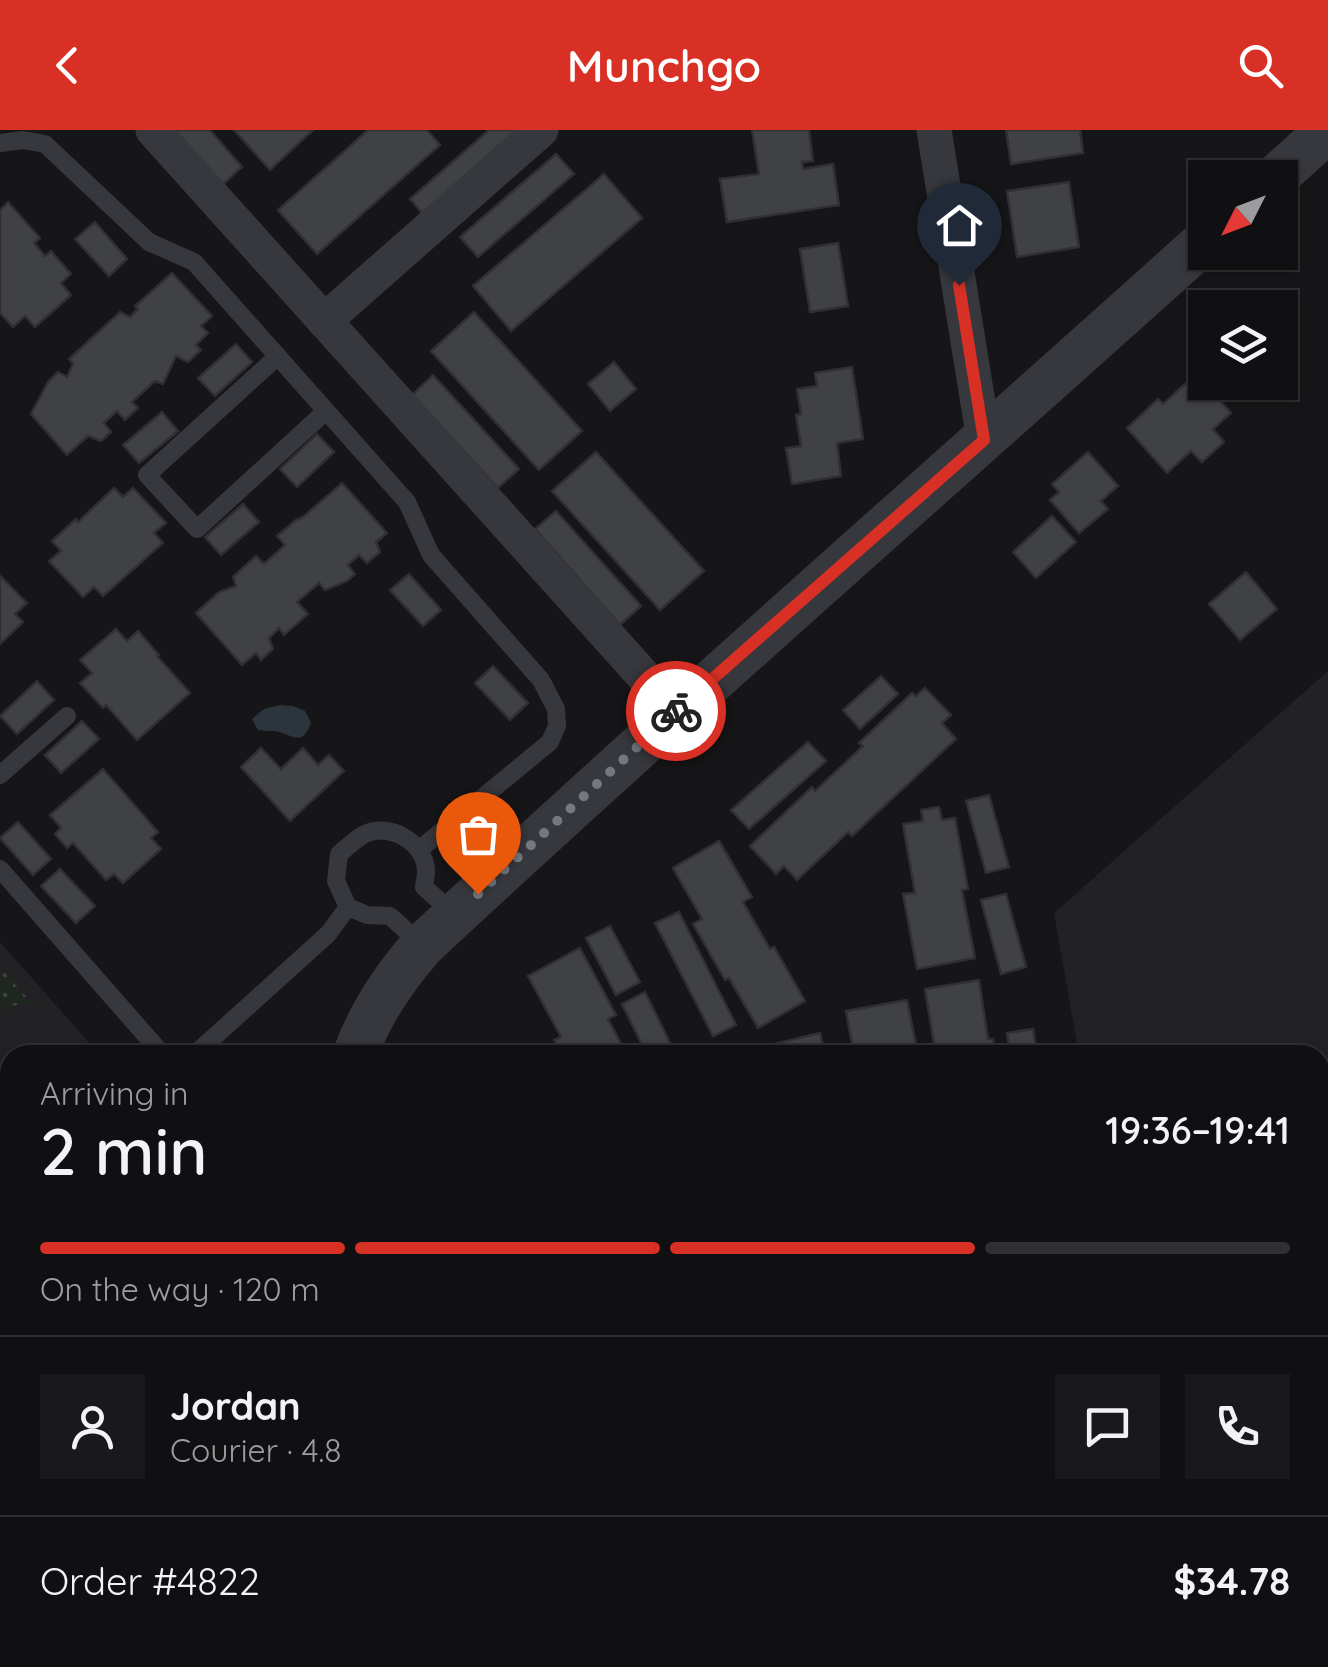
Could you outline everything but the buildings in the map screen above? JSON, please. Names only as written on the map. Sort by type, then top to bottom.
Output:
[{"type":"street","points":[[153,130],[676,712]]},
{"type":"street","points":[[324,321],[541,130]]},
{"type":"street","points":[[934,130],[984,440]]},
{"type":"street","points":[[1295,160],[1328,130]]},
{"type":"street","points":[[360,1045],[378,1004],[398,974],[439,930],[676,712],[1188,255]]},
{"type":"lane","points":[[0,143],[22,140],[45,144],[149,242],[194,262],[407,502],[431,555],[541,680],[556,710],[557,726],[550,742],[420,849]]},
{"type":"lane","points":[[278,356],[148,476],[197,529],[326,410]]},
{"type":"lane","points":[[0,775],[67,716]]},
{"type":"lane","points":[[386,830],[420,849],[426,868],[424,886],[439,930],[390,916],[367,915],[348,907],[336,881],[339,854],[364,834],[386,830]]},
{"type":"lane","points":[[0,868],[154,1045]]},
{"type":"lane","points":[[205,1045],[328,934],[348,907]]},
{"type":"shaded area","points":[[1328,671],[1328,1045],[1077,1045],[1054,913]]},
{"type":"shaded area","points":[[280,705],[305,711],[311,723],[304,735],[296,738],[258,730],[252,719],[264,709]]},
{"type":"shaded area","points":[[0,942],[91,1045],[0,1045]]},
{"type":"shaded area","points":[[0,968],[34,1005],[0,1010]]},
{"type":"way so far","points":[[478,894],[676,711]]},
{"type":"route","points":[[676,711],[984,440],[959,285]]}]
